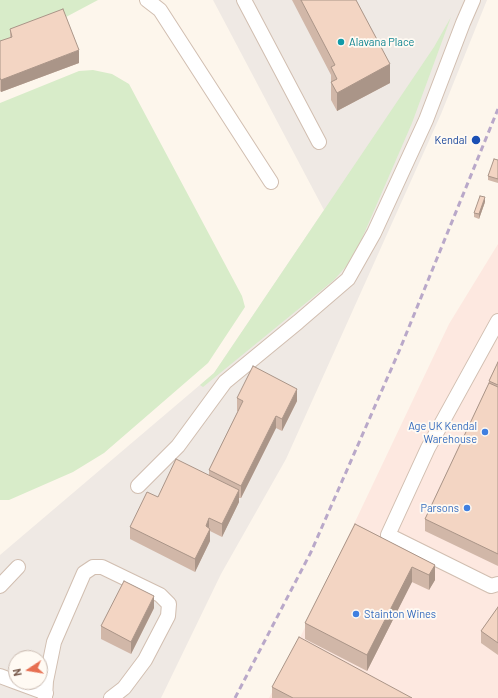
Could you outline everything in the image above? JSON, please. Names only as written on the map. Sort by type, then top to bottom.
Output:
[{"type":"lane","points":[[147,0],[160,10],[271,182]]},
{"type":"lane","points":[[244,0],[319,142]]},
{"type":"lane","points":[[138,486],[178,446],[225,382],[348,279],[374,233],[426,120],[473,0]]},
{"type":"lane","points":[[498,321],[428,448],[388,535],[491,586],[498,584]]},
{"type":"lane","points":[[0,586],[18,567]]},
{"type":"lane","points":[[33,690],[46,696],[46,681],[54,642],[84,574],[93,567],[102,567],[160,595],[169,604],[168,616],[145,660],[124,688],[111,698]]},
{"type":"shaded area","points":[[213,0],[487,0],[441,114],[286,459],[221,574],[161,698],[0,698],[0,555],[214,373],[324,210]]},
{"type":"shaded area","points":[[498,244],[498,698],[269,698],[297,644],[449,324]]},
{"type":"green space","points":[[0,0],[98,0],[66,17],[0,46]]},
{"type":"green space","points":[[451,17],[412,123],[360,243],[350,262],[334,280],[203,387],[200,385],[214,373],[434,47]]},
{"type":"green space","points":[[93,70],[112,74],[129,84],[242,296],[245,307],[208,363],[104,453],[73,472],[9,500],[0,500],[0,103],[79,71]]},
{"type":"building","name":"Alavana Place","points":[[301,0],[356,0],[390,64],[337,93],[331,82],[337,79],[331,67],[335,65]]},
{"type":"building","points":[[63,9],[79,50],[1,80],[0,41],[12,37],[10,29]]},
{"type":"building","points":[[494,159],[498,160],[498,179],[488,176]]},
{"type":"building","points":[[480,196],[485,197],[479,214],[474,213]]},
{"type":"building","points":[[498,362],[498,385],[489,381]]},
{"type":"building","points":[[253,366],[297,389],[282,419],[276,416],[241,486],[209,470],[243,401],[237,398]]},
{"type":"building","points":[[489,383],[498,387],[498,554],[425,519]]},
{"type":"building","points":[[176,459],[239,490],[222,524],[209,518],[206,526],[210,529],[195,559],[130,527],[147,492],[158,497]]},
{"type":"building","name":"Stainton Wines","points":[[355,524],[435,565],[429,575],[412,567],[367,655],[305,623]]},
{"type":"building","points":[[124,581],[154,596],[131,642],[101,626]]},
{"type":"building","points":[[498,607],[498,643],[481,631]]},
{"type":"building","points":[[299,637],[412,698],[293,698],[272,687]]},
{"type":"railway","points":[[235,698],[311,552],[400,349],[498,109]]},
{"type":"place","name":"Alavana Place","points":[[341,42]]},
{"type":"place","name":"Kendal","points":[[476,140]]},
{"type":"place","name":"Age UK Kendal Warehouse","points":[[485,432]]},
{"type":"place","name":"Parsons","points":[[467,508]]},
{"type":"place","name":"Stainton Wines","points":[[356,614]]}]
